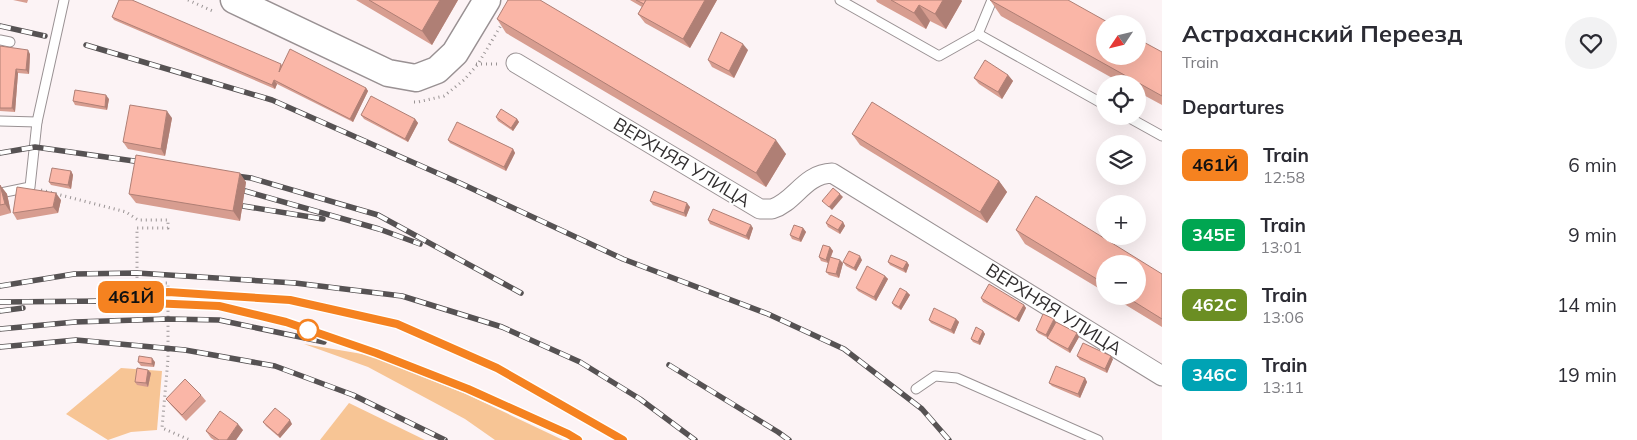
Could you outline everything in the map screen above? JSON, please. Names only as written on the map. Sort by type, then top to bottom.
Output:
[{"type":"main road","points":[[234,0],[263,9],[388,73],[416,78],[437,70],[455,53],[487,0]]},
{"type":"street","name":"ВЕРХНЯЯ УЛИЦА","points":[[516,64],[760,209],[772,208],[784,202],[815,177],[823,173],[832,173],[1162,376]]},
{"type":"lane","points":[[0,193],[30,187],[37,122],[64,0]]},
{"type":"lane","points":[[840,0],[939,56],[978,34],[992,0]]},
{"type":"lane","points":[[978,34],[1096,100]]},
{"type":"lane","points":[[0,40],[10,42]]},
{"type":"lane","points":[[0,121],[37,122]]},
{"type":"lane","points":[[1142,125],[1162,136]]},
{"type":"lane","points":[[916,389],[934,376],[957,378],[1098,440]]},
{"type":"path","points":[[455,53],[478,64],[516,64]]},
{"type":"path","points":[[40,190],[126,212],[138,220],[168,220],[168,228],[137,228],[137,283],[168,283],[168,359],[162,428],[190,440]]},
{"type":"shaded area","points":[[304,344],[368,355],[466,394],[563,440],[495,440],[465,419],[368,367]]},
{"type":"shaded area","points":[[121,368],[162,371],[157,430],[131,432],[108,440],[66,414]]},
{"type":"shaded area","points":[[349,403],[425,440],[320,440]]},
{"type":"building","points":[[119,0],[132,0],[281,64],[279,72],[290,49],[366,88],[350,119],[274,80],[272,85],[112,17]]},
{"type":"building","points":[[369,0],[440,0],[422,31]]},
{"type":"building","points":[[508,0],[540,0],[776,140],[756,173],[497,19]]},
{"type":"building","points":[[636,0],[646,0],[644,4]]},
{"type":"building","points":[[646,0],[705,0],[683,39],[638,14]]},
{"type":"building","points":[[891,0],[943,0],[935,14],[919,5],[914,13]]},
{"type":"building","points":[[990,0],[1068,0],[1096,16],[1096,59]]},
{"type":"building","points":[[721,32],[743,44],[729,71],[708,60]]},
{"type":"building","points":[[1146,43],[1162,52],[1162,96],[1146,87],[1146,75],[1124,75],[1106,65],[1146,65]]},
{"type":"building","points":[[0,46],[28,50],[26,70],[16,69],[12,108],[0,108]]},
{"type":"building","points":[[985,60],[1008,75],[998,92],[974,78]]},
{"type":"building","points":[[75,90],[106,95],[105,107],[73,101]]},
{"type":"building","points":[[371,96],[415,119],[405,139],[361,115]]},
{"type":"building","points":[[872,102],[999,181],[980,212],[852,134]]},
{"type":"building","points":[[130,105],[167,111],[161,149],[123,142]]},
{"type":"building","points":[[501,109],[517,119],[511,128],[496,117]]},
{"type":"building","points":[[457,122],[513,149],[504,167],[448,140]]},
{"type":"building","points":[[136,155],[240,173],[233,211],[129,194]]},
{"type":"building","points":[[52,168],[71,171],[68,185],[49,182]]},
{"type":"building","points":[[0,185],[5,204],[0,205]]},
{"type":"building","points":[[17,187],[56,193],[53,207],[13,213]]},
{"type":"building","points":[[833,188],[840,194],[829,207],[822,201]]},
{"type":"building","points":[[654,191],[687,203],[684,213],[650,201]]},
{"type":"building","points":[[1036,196],[1096,233],[1096,245],[1115,245],[1131,255],[1096,255],[1096,279],[1016,230]]},
{"type":"building","points":[[713,209],[751,225],[746,236],[708,220]]},
{"type":"building","points":[[831,215],[843,222],[838,230],[826,223]]},
{"type":"building","points":[[794,225],[803,228],[799,239],[790,235]]},
{"type":"building","points":[[823,245],[830,247],[826,260],[819,257]]},
{"type":"building","points":[[849,251],[860,256],[854,268],[843,262]]},
{"type":"building","points":[[891,255],[907,262],[903,269],[888,262]]},
{"type":"building","points":[[830,257],[840,260],[836,274],[826,272]]},
{"type":"building","points":[[1146,264],[1162,274],[1162,319],[1139,305],[1146,305]]},
{"type":"building","points":[[867,266],[885,276],[874,297],[856,288]]},
{"type":"building","points":[[989,284],[1024,305],[1016,319],[981,298]]},
{"type":"building","points":[[900,288],[907,292],[899,307],[892,303]]},
{"type":"building","points":[[934,308],[956,319],[951,330],[929,320]]},
{"type":"building","points":[[1043,314],[1054,319],[1046,335],[1036,330]]},
{"type":"building","points":[[1056,322],[1077,333],[1068,349],[1047,338]]},
{"type":"building","points":[[976,327],[983,331],[978,342],[971,339]]},
{"type":"building","points":[[1083,343],[1111,356],[1105,369],[1077,356]]},
{"type":"building","points":[[139,356],[152,358],[152,364],[138,362]]},
{"type":"building","points":[[1056,366],[1085,378],[1078,394],[1049,383]]},
{"type":"building","points":[[137,368],[148,370],[146,383],[135,382]]},
{"type":"building","points":[[185,379],[201,395],[182,415],[166,399]]},
{"type":"building","points":[[275,408],[290,420],[278,435],[263,422]]},
{"type":"building","points":[[220,411],[238,424],[227,440],[219,440],[206,431]]},
{"type":"railway","points":[[0,26],[45,36]]},
{"type":"railway","points":[[86,45],[272,100],[462,184],[623,259],[768,314],[844,349],[922,409],[949,440]]},
{"type":"railway","points":[[0,153],[35,147],[148,163]]},
{"type":"railway","points":[[229,175],[251,178],[378,215],[521,293]]},
{"type":"railway","points":[[245,191],[379,229],[420,244]]},
{"type":"railway","points":[[243,206],[323,219]]},
{"type":"railway","points":[[0,286],[74,274],[137,273],[295,283],[402,296],[502,327],[580,362],[640,399],[695,440]]},
{"type":"railway","points":[[133,297],[168,292],[290,300],[397,323],[497,368],[623,440]]},
{"type":"railway","points":[[0,302],[105,301],[219,306],[286,322],[375,353],[468,389],[569,434],[578,440]]},
{"type":"railway","points":[[0,311],[23,308]]},
{"type":"railway","points":[[0,329],[75,322],[168,319],[219,320],[324,342]]},
{"type":"railway","points":[[0,347],[76,340],[185,350],[275,366],[353,395],[445,440]]},
{"type":"railway","points":[[669,365],[789,440]]},
{"type":"train","name":"461Й","points":[[578,440],[468,389],[376,353],[286,322],[219,306],[105,301],[168,292],[216,294],[290,300],[397,324],[497,368],[623,440]]}]
